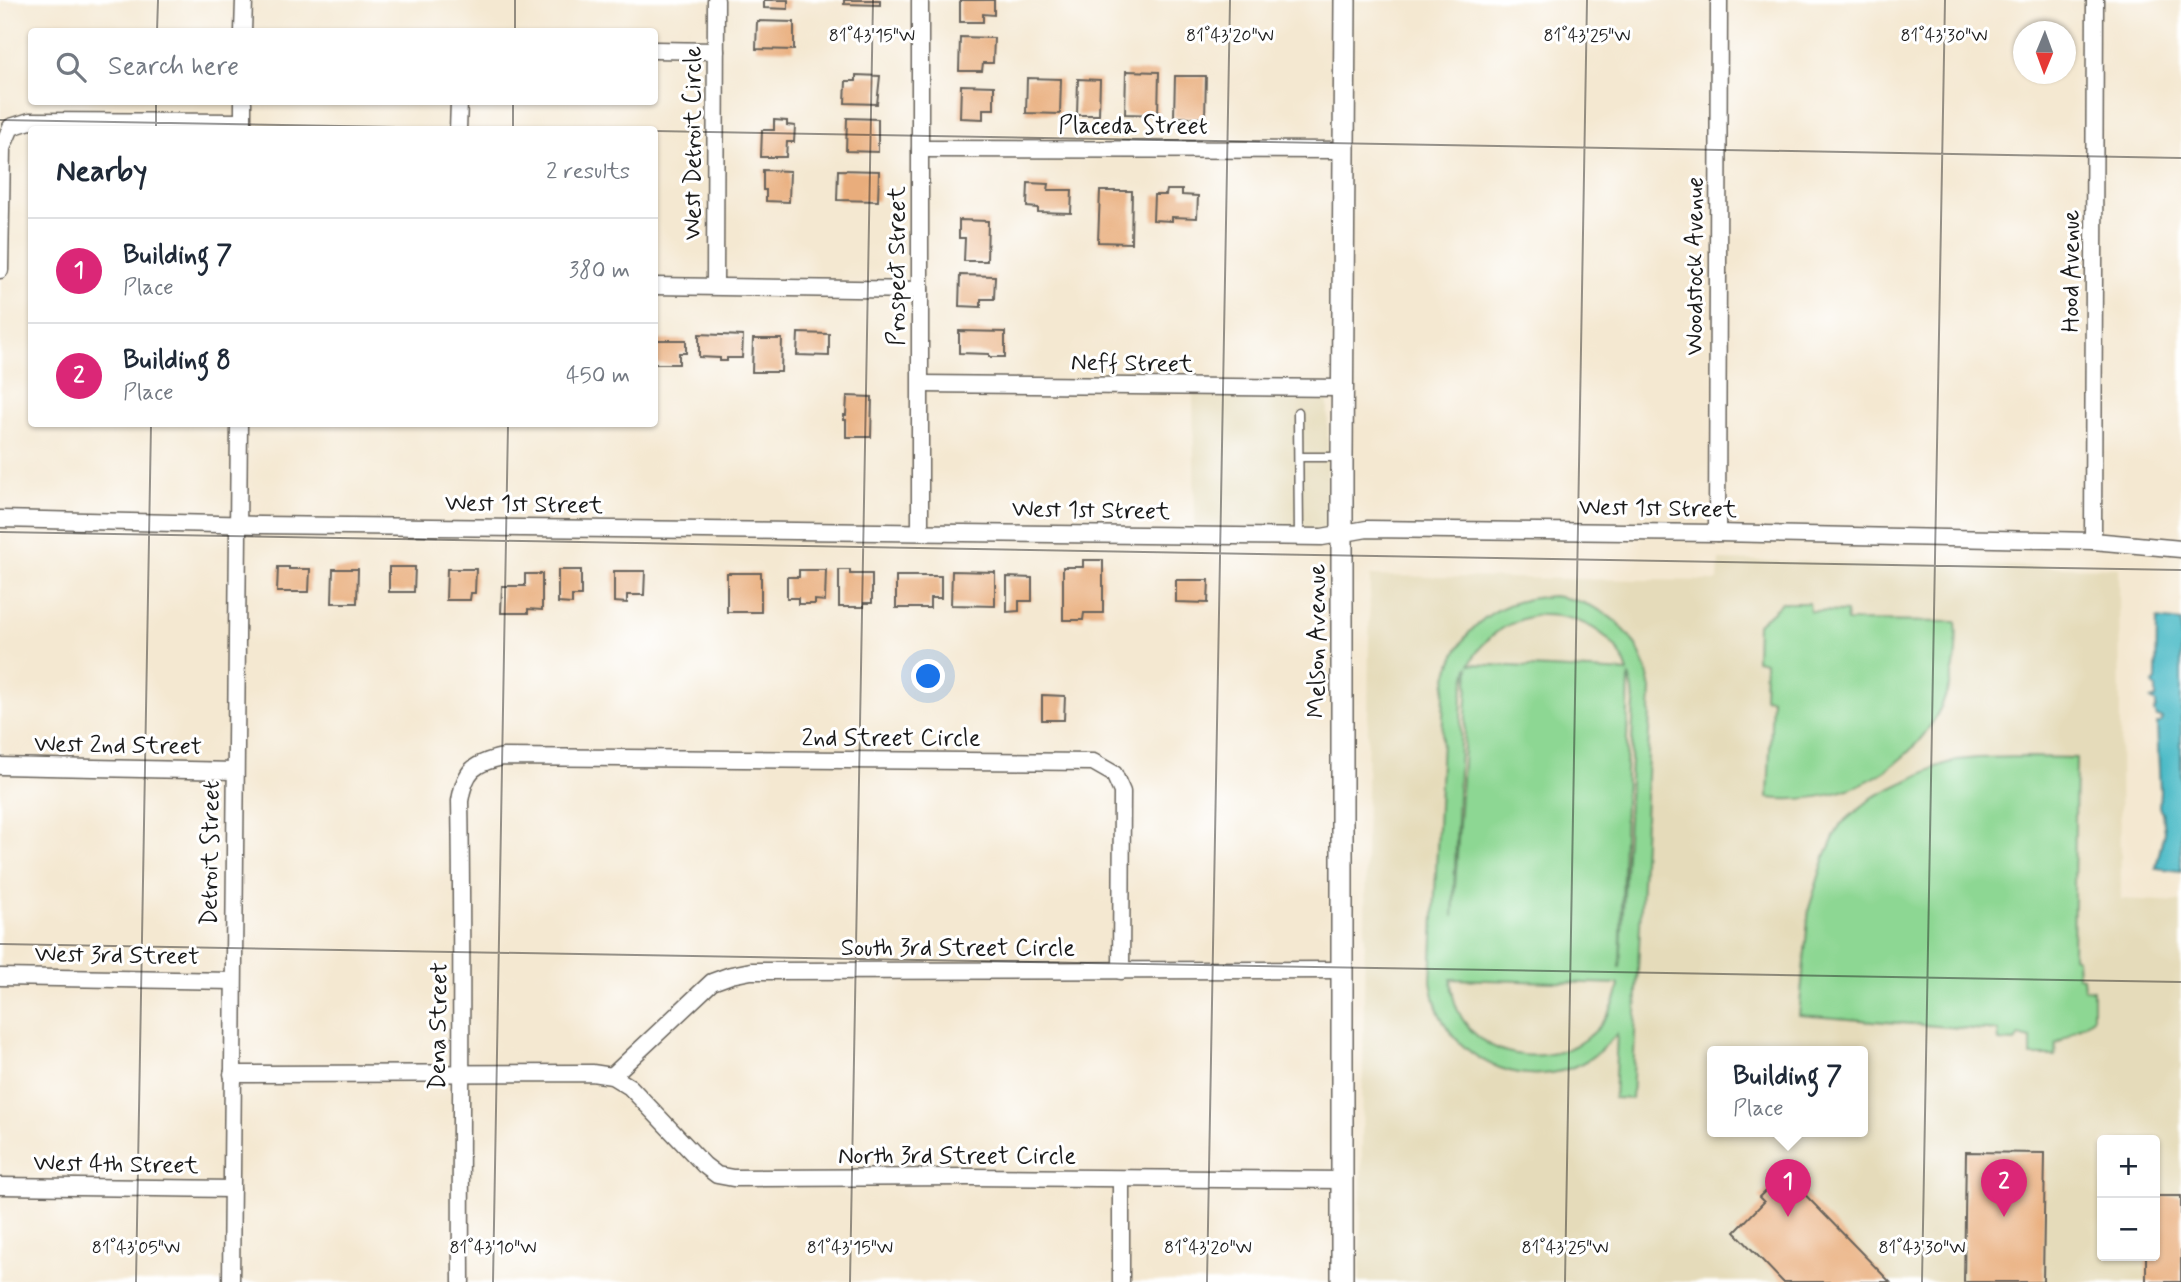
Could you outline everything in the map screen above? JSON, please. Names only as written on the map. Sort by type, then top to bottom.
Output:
[{"type":"street","points":[[243,28],[244,0]]},
{"type":"street","name":"West Detroit Circle","points":[[715,286],[716,0]]},
{"type":"street","name":"Prospect Street","points":[[920,0],[920,532]]},
{"type":"street","name":"Melson Avenue","points":[[1342,1282],[1345,0]]},
{"type":"street","name":"Woodstock Avenue","points":[[1717,533],[1719,0]]},
{"type":"street","name":"Hood Avenue","points":[[2092,541],[2095,0]]},
{"type":"street","points":[[658,50],[716,51]]},
{"type":"street","points":[[0,270],[2,148],[11,127],[30,121],[243,126],[243,105]]},
{"type":"street","points":[[458,105],[458,126]]},
{"type":"street","name":"Placeda Street","points":[[920,149],[1346,150]]},
{"type":"street","points":[[658,286],[920,290]]},
{"type":"street","name":"Neff Street","points":[[920,384],[1343,388]]},
{"type":"street","name":"Detroit Street","points":[[231,1282],[239,427]]},
{"type":"street","name":"West 1st Street","points":[[0,519],[1322,537],[1367,529],[1717,533],[2092,541],[2181,549]]},
{"type":"street","name":"2nd Street Circle","points":[[469,772],[483,761],[503,757],[1093,762],[1114,774],[1122,792],[1121,971]]},
{"type":"street","name":"West 2nd Street","points":[[0,766],[235,771]]},
{"type":"street","name":"Dena Street","points":[[461,1282],[460,1074],[463,948],[460,801],[463,784],[469,772]]},
{"type":"street","name":"South 3rd Street Circle","points":[[612,1076],[712,982],[751,971],[1342,970]]},
{"type":"street","name":"West 3rd Street","points":[[0,977],[233,981]]},
{"type":"street","points":[[232,1074],[592,1073],[612,1076]]},
{"type":"street","name":"North 3rd Street Circle","points":[[612,1076],[630,1087],[704,1165],[717,1175],[733,1178],[1342,1180]]},
{"type":"street","points":[[1121,1179],[1121,1282]]},
{"type":"street","name":"West 4th Street","points":[[0,1186],[232,1189]]},
{"type":"lane","points":[[1298,412],[1299,536]]},
{"type":"lane","points":[[1300,457],[1342,457]]},
{"type":"shaded area","points":[[1193,394],[1328,396],[1327,528],[1195,526]]},
{"type":"shaded area","points":[[1719,560],[2119,568],[2121,899],[2181,902],[2181,1282],[1360,1282],[1370,576],[1718,581]]},
{"type":"green space","points":[[1553,596],[1573,600],[1606,614],[1619,624],[1639,652],[1651,689],[1632,1099],[1614,1098],[1617,1034],[1595,1055],[1580,1064],[1560,1071],[1519,1073],[1499,1068],[1464,1047],[1450,1031],[1435,1002],[1431,982],[1444,695],[1448,673],[1455,654],[1478,624],[1511,604]],"holes":[[[1538,615],[1567,618],[1593,628],[1614,646],[1628,672],[1470,664],[1489,638],[1516,621]],[[1468,667],[1453,917],[1462,696]],[[1629,675],[1634,704],[1620,968]],[[1451,979],[1619,984],[1607,1017],[1586,1039],[1559,1052],[1530,1056],[1501,1050],[1476,1035],[1459,1012]]]},
{"type":"green space","points":[[1782,603],[1809,603],[1810,611],[1846,612],[1847,621],[1956,622],[1955,661],[1945,697],[1928,729],[1905,755],[1876,776],[1843,791],[1807,798],[1768,798],[1772,699],[1764,698],[1765,662],[1756,660],[1757,625]]},
{"type":"green space","points":[[2076,758],[2073,957],[2077,959],[2078,976],[2083,977],[2084,989],[2093,990],[2093,1018],[2056,1044],[2055,1056],[2031,1056],[2031,1039],[2019,1036],[2015,1042],[1999,1041],[1998,1031],[1799,1015],[1809,908],[1826,854],[1840,825],[1873,797],[1936,767],[1957,760]]},
{"type":"water","points":[[2157,619],[2181,622],[2181,871],[2156,868],[2164,832],[2159,807],[2157,724],[2162,718],[2156,717],[2156,703],[2151,700],[2156,698],[2153,684],[2156,681]]},
{"type":"building","points":[[764,0],[788,0],[788,9],[764,8]]},
{"type":"building","points":[[844,0],[880,0],[880,5],[844,4]]},
{"type":"building","points":[[960,0],[994,0],[994,15],[983,14],[983,22],[960,22]]},
{"type":"building","points":[[757,21],[794,22],[794,50],[756,49]]},
{"type":"building","points":[[960,37],[994,38],[993,63],[983,63],[982,71],[959,71]]},
{"type":"building","points":[[1126,71],[1159,72],[1158,115],[1125,114]]},
{"type":"building","points":[[856,75],[880,76],[877,104],[845,103],[846,81],[856,81]]},
{"type":"building","points":[[1175,76],[1206,76],[1205,118],[1174,117]]},
{"type":"building","points":[[1027,78],[1061,79],[1060,114],[1026,113]]},
{"type":"building","points":[[1078,79],[1100,80],[1099,115],[1077,115]]},
{"type":"building","points":[[961,85],[994,86],[994,109],[983,109],[983,119],[960,118]]},
{"type":"building","points":[[847,118],[878,119],[878,152],[846,151]]},
{"type":"building","points":[[774,120],[787,121],[787,125],[795,126],[794,142],[787,142],[786,157],[761,157],[762,130],[774,130]]},
{"type":"building","points":[[763,170],[790,171],[789,202],[766,201]]},
{"type":"building","points":[[838,170],[879,171],[878,201],[837,200]]},
{"type":"building","points":[[1028,183],[1049,184],[1048,190],[1072,190],[1071,213],[1038,212],[1038,208],[1027,207]]},
{"type":"building","points":[[1167,190],[1182,190],[1182,195],[1198,196],[1197,218],[1172,217],[1172,221],[1153,220],[1154,195],[1166,195]]},
{"type":"building","points":[[1100,191],[1132,191],[1131,243],[1098,242]]},
{"type":"building","points":[[959,220],[988,221],[987,261],[964,261],[965,238],[959,238]]},
{"type":"building","points":[[960,275],[995,276],[994,299],[981,299],[981,307],[959,306]]},
{"type":"building","points":[[959,331],[1005,332],[1005,357],[959,353]]},
{"type":"building","points":[[798,333],[829,334],[829,356],[797,355]]},
{"type":"building","points":[[699,334],[743,336],[742,358],[720,361],[720,358],[699,357]]},
{"type":"building","points":[[753,339],[782,339],[781,372],[752,372]]},
{"type":"building","points":[[658,340],[686,340],[686,353],[679,353],[679,364],[658,364]]},
{"type":"building","points":[[847,396],[872,397],[871,437],[846,437],[844,415]]},
{"type":"building","points":[[1083,560],[1103,560],[1103,613],[1084,613],[1083,620],[1063,620],[1063,567],[1083,567]]},
{"type":"building","points":[[278,567],[310,569],[309,592],[277,592]]},
{"type":"building","points":[[389,567],[415,567],[414,592],[389,592]]},
{"type":"building","points":[[333,569],[358,569],[357,603],[332,603]]},
{"type":"building","points":[[447,569],[476,569],[475,593],[471,593],[470,600],[446,600]]},
{"type":"building","points":[[558,570],[581,570],[581,596],[572,596],[572,604],[558,603]]},
{"type":"building","points":[[799,570],[826,570],[825,601],[798,604],[798,598],[787,598],[787,577],[799,577]]},
{"type":"building","points":[[839,570],[850,570],[850,574],[872,574],[872,603],[864,603],[864,607],[839,607]]},
{"type":"building","points":[[614,571],[645,571],[644,595],[627,595],[627,603],[614,602]]},
{"type":"building","points":[[952,571],[995,572],[995,606],[951,605]]},
{"type":"building","points":[[727,573],[761,573],[761,612],[727,612]]},
{"type":"building","points":[[525,574],[542,574],[542,610],[501,613],[502,586],[525,586]]},
{"type":"building","points":[[896,576],[941,576],[941,598],[930,598],[930,608],[896,608]]},
{"type":"building","points":[[1007,577],[1032,578],[1032,601],[1019,601],[1019,611],[1007,612]]},
{"type":"building","points":[[1176,580],[1209,580],[1208,603],[1176,602]]},
{"type":"building","points":[[1042,695],[1065,696],[1064,720],[1042,720]]},
{"type":"building","points":[[1966,1152],[2045,1153],[2043,1282],[1964,1282]]},
{"type":"building","points":[[1784,1173],[1890,1282],[1783,1282],[1735,1232],[1764,1202],[1759,1197]]},
{"type":"building","points":[[2160,1196],[2181,1196],[2181,1282],[2146,1282],[2146,1261],[2160,1261]]},
{"type":"place","name":"Building 7","points":[[1788,1217]]},
{"type":"place","name":"Building 8","points":[[2004,1217]]}]
